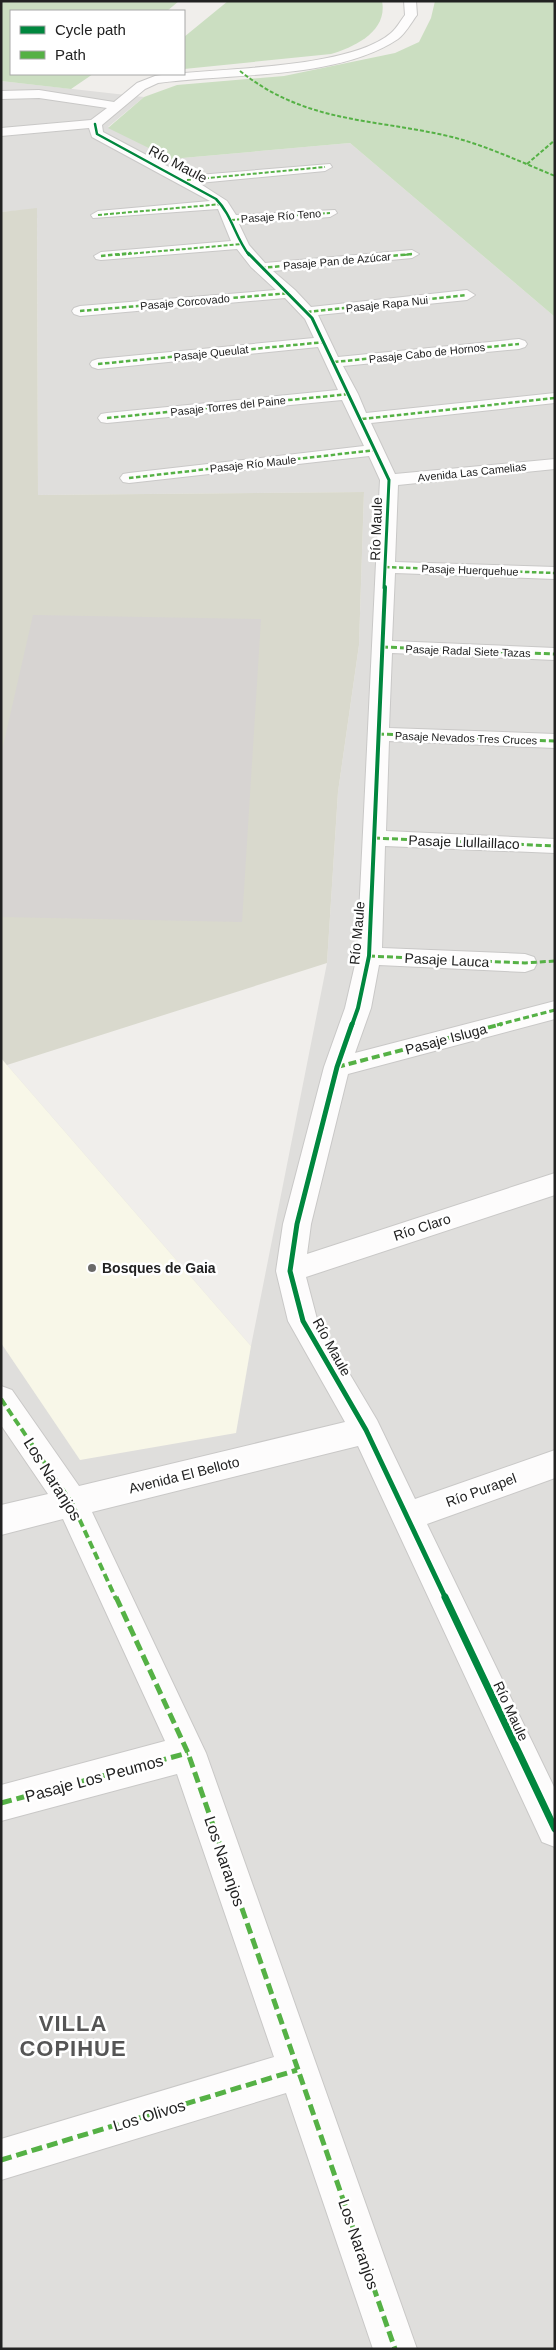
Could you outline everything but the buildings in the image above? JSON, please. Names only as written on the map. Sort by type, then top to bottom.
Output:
[{"type":"street","points":[[1,132],[95,124],[144,84],[162,78],[306,65],[354,55],[382,43],[399,32],[411,15],[410,1]]},
{"type":"street","points":[[1,95],[39,94],[119,106]]},
{"type":"street","name":"Río Maule","points":[[95,124],[96,134],[208,193],[222,204],[242,244],[261,268],[290,293],[308,312],[325,342],[389,480],[369,956],[358,1008],[337,1067],[297,1224],[290,1271],[303,1321],[366,1430],[555,1829]]},
{"type":"street","points":[[184,180],[324,167]]},
{"type":"street","points":[[98,215],[222,204]]},
{"type":"street","name":"Pasaje Río Teno","points":[[231,220],[330,212]]},
{"type":"street","points":[[101,256],[242,244]]},
{"type":"street","name":"Pasaje Pan de Azúcar","points":[[261,268],[412,254]]},
{"type":"street","name":"Pasaje Corcovado","points":[[80,311],[290,293]]},
{"type":"street","name":"Pasaje Rapa Nui","points":[[308,312],[467,295]]},
{"type":"street","name":"Pasaje Queulat","points":[[98,364],[325,342]]},
{"type":"street","name":"Pasaje Cabo de Hornos","points":[[334,362],[520,344]]},
{"type":"street","name":"Pasaje Torres del Paine","points":[[107,418],[350,394]]},
{"type":"street","points":[[362,419],[555,398]]},
{"type":"street","name":"Pasaje Río Maule","points":[[129,478],[376,450]]},
{"type":"street","name":"Avenida Las Camelias","points":[[389,480],[555,464]]},
{"type":"street","name":"Pasaje Huerquehue","points":[[385,567],[555,573]]},
{"type":"street","name":"Pasaje Radal Siete Tazas","points":[[382,647],[555,654]]},
{"type":"street","name":"Pasaje Nevados Tres Cruces","points":[[378,734],[555,742]]},
{"type":"street","name":"Pasaje Llullaillaco","points":[[374,838],[555,846]]},
{"type":"street","name":"Pasaje Lauca","points":[[369,956],[525,963]]},
{"type":"street","name":"Pasaje Isluga","points":[[337,1067],[555,1010]]},
{"type":"street","name":"Río Claro","points":[[290,1271],[555,1184]]},
{"type":"street","name":"Los Naranjos","points":[[1,1399],[72,1503],[188,1754],[396,2349]]},
{"type":"street","name":"Avenida El Belloto","points":[[1,1520],[366,1430]]},
{"type":"street","name":"Río Purapel","points":[[407,1517],[555,1464]]},
{"type":"street","name":"Pasaje Los Peumos","points":[[1,1803],[188,1754]]},
{"type":"street","name":"Los Olivos","points":[[1,2160],[297,2070]]},
{"type":"shaded area","points":[[1,81],[144,97],[108,127],[171,159],[350,143],[555,317],[555,2349],[1,2349],[1,1058],[251,1346],[327,963],[338,792],[359,645],[364,492],[38,495],[37,209],[1,212]]},
{"type":"shaded area","points":[[37,208],[38,495],[364,492],[359,645],[338,792],[327,963],[7,1065],[1,1058],[1,212]]},
{"type":"shaded area","name":"Bosques de Gaia","points":[[1,1058],[251,1346],[236,1433],[80,1460],[1,1343]]},
{"type":"green space","points":[[1,1],[179,1],[168,10],[10,10],[10,75],[92,75],[71,89],[1,81]]},
{"type":"green space","points":[[228,1],[382,1],[383,12],[375,29],[359,42],[331,54],[185,69],[185,36]]},
{"type":"green space","points":[[435,1],[555,1],[555,317],[350,143],[171,159],[108,128],[144,97],[177,85],[284,76],[395,53],[419,42],[431,18]]},
{"type":"marked path","points":[[240,71],[262,88],[286,101],[312,110],[340,117],[452,137],[491,150],[555,176]]},
{"type":"marked path","points":[[527,164],[555,140]]},
{"type":"marked path","points":[[187,180],[325,167]]},
{"type":"marked path","points":[[98,215],[222,204]]},
{"type":"marked path","points":[[231,220],[330,213]]},
{"type":"marked path","points":[[101,256],[242,244]]},
{"type":"marked path","points":[[261,268],[412,254]]},
{"type":"marked path","points":[[80,311],[290,293]]},
{"type":"marked path","points":[[307,312],[467,295]]},
{"type":"marked path","points":[[98,364],[325,342]]},
{"type":"marked path","points":[[334,362],[519,344]]},
{"type":"marked path","points":[[107,418],[350,394]]},
{"type":"marked path","points":[[362,419],[555,398]]},
{"type":"marked path","points":[[129,478],[376,450]]},
{"type":"marked path","points":[[385,567],[555,573]]},
{"type":"marked path","points":[[382,647],[555,654]]},
{"type":"marked path","points":[[378,734],[555,741]]},
{"type":"marked path","points":[[374,838],[555,846]]},
{"type":"marked path","points":[[369,956],[525,963],[555,961]]},
{"type":"marked path","points":[[337,1067],[555,1010]]},
{"type":"marked path","points":[[1,1399],[72,1503],[188,1753],[395,2349]]},
{"type":"marked path","points":[[1,1803],[188,1753]]},
{"type":"marked path","points":[[1,2160],[297,2070]]},
{"type":"cycle path","points":[[95,124],[97,134],[208,193],[222,205],[229,216],[240,243],[248,254],[312,318],[389,480],[369,956],[358,1008],[337,1067],[297,1224],[290,1271],[303,1321],[366,1430],[555,1829]]},
{"type":"place","name":"Bosques de Gaia","points":[[92,1268]]},
{"type":"district","name":"VILLA COPIHUE","points":[[73,2036]]}]
